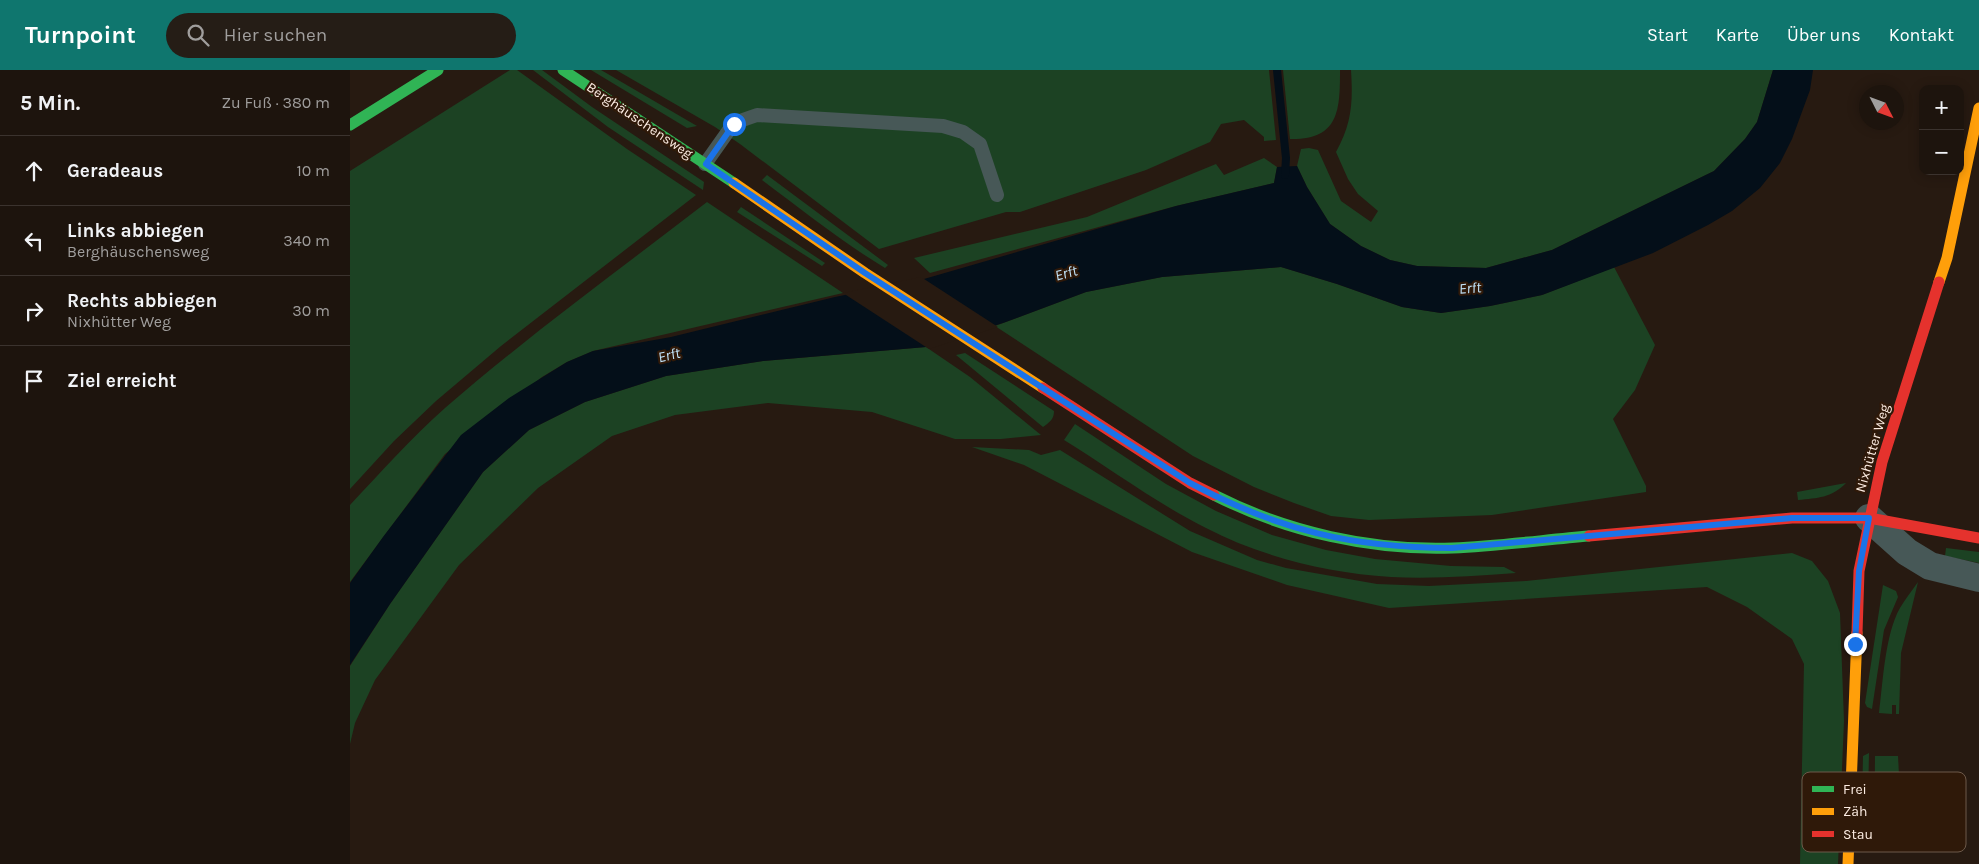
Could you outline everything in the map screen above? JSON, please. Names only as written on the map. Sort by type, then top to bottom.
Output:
[{"type":"main road","points":[[350,125],[438,70]]},
{"type":"main road","name":"Berghäuschensweg","points":[[563,70],[706,164],[865,273],[1182,478],[1228,504],[1268,520],[1351,541],[1416,548],[1452,548],[1792,518],[1869,518],[1979,538]]},
{"type":"main road","name":"Nixhütter Weg","points":[[1851,772],[1859,571],[1869,518],[1882,462],[1947,258],[1979,108]]},
{"type":"street","points":[[1869,518],[1907,552],[1930,566],[1979,578]]},
{"type":"lane","points":[[706,164],[734,124],[757,115],[944,126],[962,132],[980,144],[997,196]]},
{"type":"green space","points":[[510,70],[517,70],[627,149],[696,195],[501,346],[436,401],[394,441],[350,489],[350,171]]},
{"type":"green space","points":[[533,70],[542,70],[592,107],[704,182],[703,190],[608,127]]},
{"type":"green space","points":[[591,70],[601,70],[697,126],[687,128]]},
{"type":"green space","points":[[616,70],[1269,70],[1276,140],[1264,141],[1264,137],[1244,120],[1221,124],[1210,142],[1146,170],[1020,212],[1006,212],[879,249],[740,144],[715,127]]},
{"type":"green space","points":[[1283,70],[1340,70],[1337,110],[1327,128],[1318,134],[1306,138],[1290,139]]},
{"type":"green space","points":[[1351,70],[1773,70],[1757,122],[1745,139],[1714,171],[1552,250],[1486,268],[1417,266],[1390,260],[1361,246],[1330,224],[1307,187],[1297,166],[1301,149],[1318,150],[1341,201],[1371,222],[1378,211],[1358,194],[1348,179],[1336,152],[1345,131],[1350,112],[1352,92]]},
{"type":"green space","points":[[1264,158],[1277,167],[1274,183],[1176,206],[930,273],[914,258],[1087,217],[1216,164],[1224,175]]},
{"type":"green space","points":[[767,175],[888,265],[885,268],[822,226],[762,180]]},
{"type":"green space","points":[[707,202],[843,293],[593,351],[567,362],[542,377],[445,454],[350,582],[350,505],[408,443],[432,419],[477,381]]},
{"type":"green space","points":[[741,207],[825,263],[822,266],[737,212]]},
{"type":"green space","points":[[1281,267],[1402,307],[1441,313],[1490,306],[1542,295],[1614,267],[1655,345],[1635,390],[1613,419],[1646,486],[1646,492],[1492,515],[1369,520],[1331,516],[1254,487],[1193,456],[995,326],[1086,292],[1162,277]]},
{"type":"green space","points":[[926,347],[970,377],[1041,435],[1001,439],[955,439],[872,412],[768,403],[675,415],[612,436],[538,488],[459,565],[375,680],[355,723],[350,744],[350,666],[390,604],[483,472],[529,430],[585,402],[666,376],[763,361]]},
{"type":"green space","points":[[965,353],[1054,411],[1051,420],[1043,427],[956,355]]},
{"type":"green space","points":[[1075,424],[1166,484],[1216,511],[1272,535],[1326,550],[1375,559],[1451,566],[1504,567],[1516,573],[1407,578],[1391,577],[1343,572],[1272,555],[1227,538],[1187,518],[1151,497],[1064,440]]},
{"type":"green space","points":[[972,447],[1029,450],[1041,455],[1060,450],[1190,531],[1257,560],[1286,568],[1377,584],[1429,586],[1526,581],[1792,553],[1812,561],[1828,581],[1840,613],[1844,721],[1842,772],[1802,772],[1802,852],[1839,852],[1838,864],[1800,864],[1804,664],[1792,639],[1747,607],[1707,587],[1389,608],[1287,585],[1192,552],[1024,465]]},
{"type":"green space","points":[[1846,483],[1835,492],[1818,498],[1798,500],[1797,492]]},
{"type":"green space","points":[[1946,548],[1979,552],[1979,563],[1945,556]]},
{"type":"green space","points":[[1918,582],[1901,653],[1899,714],[1896,714],[1896,705],[1892,705],[1892,714],[1879,713],[1885,659],[1891,631],[1900,608]]},
{"type":"green space","points":[[1883,585],[1896,591],[1898,597],[1884,630],[1872,709],[1867,707],[1865,703]]},
{"type":"green space","points":[[1869,753],[1869,772],[1863,772],[1863,756]]},
{"type":"green space","points":[[1875,756],[1898,756],[1899,772],[1875,772]]},
{"type":"water","name":"Erft","points":[[1773,70],[1813,70],[1810,90],[1792,139],[1780,163],[1760,188],[1732,211],[1653,253],[1542,295],[1490,306],[1441,313],[1402,307],[1281,267],[1162,277],[1086,292],[1003,323],[926,347],[763,361],[666,376],[585,402],[529,430],[483,472],[390,604],[350,665],[350,583],[461,435],[509,398],[567,362],[593,351],[671,337],[835,297],[924,279],[1176,206],[1274,183],[1277,167],[1297,166],[1307,187],[1330,224],[1361,246],[1390,260],[1417,266],[1486,268],[1552,250],[1714,171],[1745,139],[1757,122]]},
{"type":"pier","points":[[921,277],[998,327],[929,349],[843,293]]},
{"type":"waterway","points":[[1277,70],[1286,158],[1285,175]]},
{"type":"traffic: fast","points":[[350,125],[438,70]]},
{"type":"traffic: fast","points":[[563,70],[734,183]]},
{"type":"traffic: fast","points":[[1214,495],[1242,508],[1300,529],[1330,537],[1392,546],[1453,548],[1589,536]]},
{"type":"traffic: slow","points":[[1939,282],[1947,258],[1979,108]]},
{"type":"traffic: slow","points":[[734,183],[865,273],[1043,388]]},
{"type":"traffic: slow","points":[[1852,772],[1857,633]]},
{"type":"traffic: slow","points":[[1848,852],[1848,864]]},
{"type":"traffic: jam","points":[[1857,633],[1859,571],[1882,462],[1939,282]]},
{"type":"traffic: jam","points":[[1043,388],[1190,483],[1214,495]]},
{"type":"traffic: jam","points":[[1589,536],[1792,518],[1869,518],[1979,538]]},
{"type":"route","points":[[734,124],[706,164],[865,273],[1190,483],[1228,504],[1268,520],[1321,535],[1351,541],[1416,548],[1452,548],[1792,518],[1869,518],[1859,571],[1855,644]]}]
